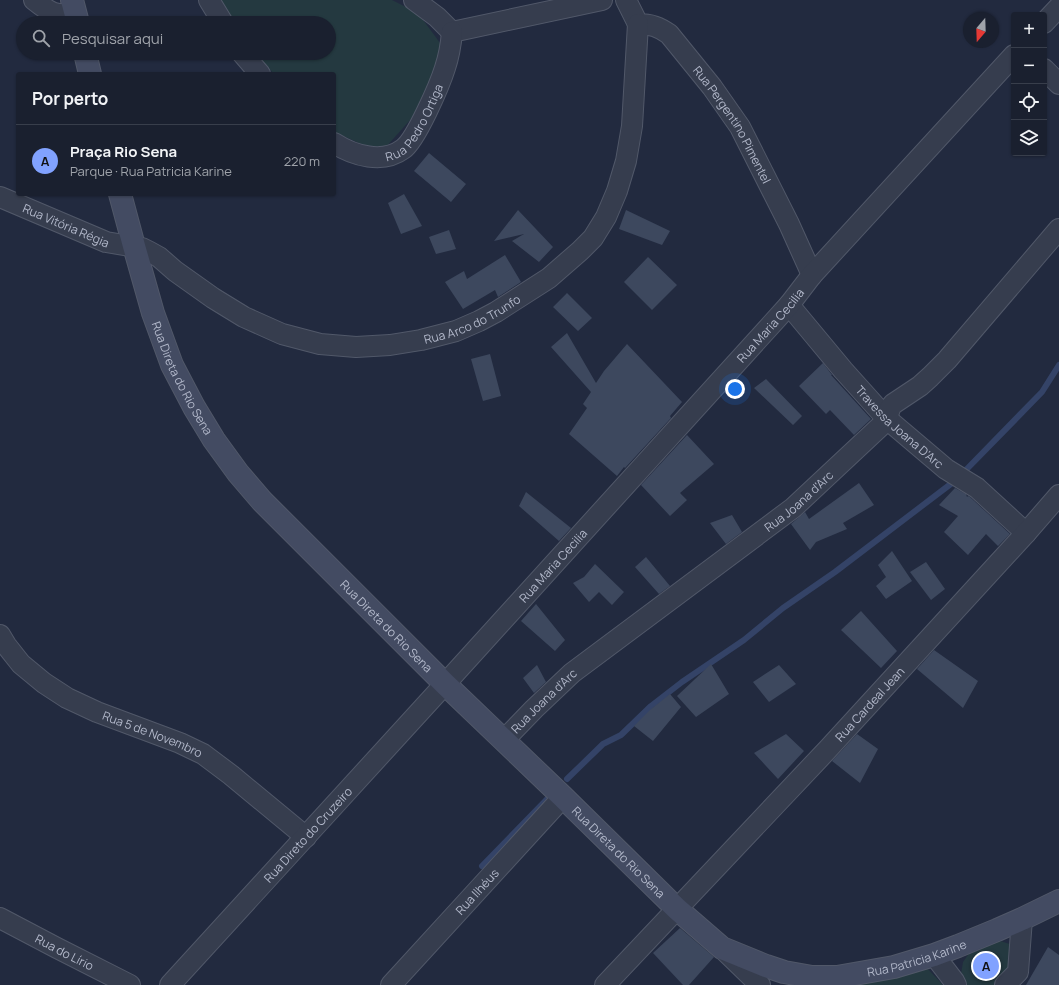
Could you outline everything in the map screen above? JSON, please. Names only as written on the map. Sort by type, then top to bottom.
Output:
[{"type":"main road","points":[[87,60],[90,72]]},
{"type":"main road","name":"Rua Direta do Rio Sena","points":[[121,196],[153,313],[172,365],[194,407],[214,440],[238,473],[262,501],[446,684],[677,909],[722,948]]},
{"type":"main road","name":"Rua Patricia Karine","points":[[722,948],[784,972],[812,977],[837,977],[894,967],[958,946],[1022,919],[1059,901]]},
{"type":"street","points":[[34,0],[54,13],[61,15],[75,12]]},
{"type":"street","points":[[209,0],[219,16]]},
{"type":"street","points":[[414,0],[437,17],[452,32],[602,0]]},
{"type":"street","points":[[626,0],[638,24]]},
{"type":"street","points":[[1047,20],[1059,7]]},
{"type":"street","name":"Rua Arco do Trunfo","points":[[134,246],[142,248],[159,257],[175,271],[212,298],[244,317],[282,334],[320,344],[356,347],[390,345],[421,340],[456,331],[479,321],[549,278],[593,238],[606,217],[617,191],[626,161],[632,126],[638,24]]},
{"type":"street","name":"Rua Pergentino Pimentel","points":[[638,24],[646,24],[661,28],[669,34],[712,87],[740,127],[789,224],[812,275]]},
{"type":"street","name":"Rua Pedro Ortiga","points":[[336,144],[352,152],[379,157],[393,154],[405,148],[414,136],[436,92],[445,69],[450,50],[452,32]]},
{"type":"street","name":"Rua Maria Cecilia","points":[[446,684],[789,304],[812,275],[1011,58]]},
{"type":"street","points":[[248,60],[258,72]]},
{"type":"street","points":[[1047,72],[1059,84]]},
{"type":"street","name":"Rua Vitória Régia","points":[[0,197],[106,242],[134,246]]},
{"type":"street","name":"Rua Joana d'Arc","points":[[504,740],[572,673],[793,508],[887,419],[890,408],[893,404],[920,386],[947,360],[1059,229]]},
{"type":"street","name":"Travessa Joana D'Arc","points":[[789,304],[842,370],[887,419],[946,469],[977,488],[1026,533]]},
{"type":"street","name":"Rua Cardeal Jean","points":[[605,985],[828,748],[1026,533],[1059,495]]},
{"type":"street","name":"Rua 5 de Novembro","points":[[0,635],[6,645],[22,664],[44,684],[67,698],[97,712],[180,743],[203,754],[231,775],[306,837]]},
{"type":"street","name":"Rua Direto do Cruzeiro","points":[[170,985],[446,684]]},
{"type":"street","name":"Rua Ilhéus","points":[[391,985],[563,797]]},
{"type":"street","name":"Rua do Lírio","points":[[0,918],[130,985]]},
{"type":"street","points":[[1005,985],[1018,972],[1022,919]]},
{"type":"street","name":"Rua Direta do Rio Sena","points":[[722,948],[760,985]]},
{"type":"street","points":[[934,954],[956,985]]},
{"type":"shaded area","points":[[216,0],[392,0],[418,13],[443,47],[436,73],[411,119],[386,147],[368,147],[336,133],[336,72],[272,72],[261,60],[336,60],[336,16],[226,16]]},
{"type":"shaded area","points":[[997,940],[1010,944],[1009,971],[998,985],[966,985],[961,974],[963,962],[972,949]]},
{"type":"shaded area","points":[[927,968],[943,985],[822,985]]},
{"type":"building","points":[[429,153],[466,184],[451,202],[414,171]]},
{"type":"building","points":[[404,194],[422,226],[401,234],[388,203]]},
{"type":"building","points":[[518,210],[553,247],[539,262],[512,241],[524,234],[494,241]]},
{"type":"building","points":[[626,210],[670,231],[662,245],[619,229]]},
{"type":"building","points":[[449,230],[456,249],[436,254],[429,237]]},
{"type":"building","points":[[505,255],[521,282],[498,297],[495,290],[463,309],[445,282],[464,271],[467,279]]},
{"type":"building","points":[[648,257],[677,285],[652,310],[624,282]]},
{"type":"building","points":[[567,293],[592,318],[578,331],[553,307]]},
{"type":"building","points":[[567,333],[596,383],[604,371],[627,344],[682,402],[670,416],[671,418],[617,476],[569,434],[587,408],[583,404],[591,392],[551,347]]},
{"type":"building","points":[[490,354],[501,396],[483,401],[471,359]]},
{"type":"building","points":[[823,363],[831,375],[871,419],[854,435],[830,410],[826,414],[799,386]]},
{"type":"building","points":[[766,379],[802,416],[793,425],[754,388]]},
{"type":"building","points":[[687,435],[714,464],[680,493],[687,500],[670,516],[641,485]]},
{"type":"building","points":[[859,483],[874,505],[843,523],[847,529],[816,542],[810,550],[791,524],[805,512],[809,519]]},
{"type":"building","points":[[955,488],[966,494],[967,497],[970,497],[1010,534],[998,546],[986,534],[968,555],[944,532],[958,516],[939,505]]},
{"type":"building","points":[[526,492],[571,528],[559,541],[519,506]]},
{"type":"building","points":[[732,515],[742,532],[726,544],[710,523]]},
{"type":"building","points":[[892,551],[912,581],[886,599],[876,586],[886,577],[878,565]]},
{"type":"building","points":[[646,557],[670,586],[659,594],[635,567]]},
{"type":"building","points":[[926,562],[945,589],[931,600],[910,572]]},
{"type":"building","points":[[595,564],[624,592],[612,605],[599,592],[589,602],[573,583],[584,577]]},
{"type":"building","points":[[536,604],[565,640],[555,651],[521,621]]},
{"type":"building","points":[[861,611],[897,651],[881,668],[841,630]]},
{"type":"building","points":[[934,650],[978,681],[963,708],[917,669]]},
{"type":"building","points":[[711,664],[729,694],[696,717],[677,696]]},
{"type":"building","points":[[537,665],[546,682],[534,693],[523,678]]},
{"type":"building","points":[[779,665],[796,684],[769,702],[753,682]]},
{"type":"building","points":[[670,694],[681,707],[653,741],[634,726],[650,710]]},
{"type":"building","points":[[786,734],[804,751],[778,779],[754,753]]},
{"type":"building","points":[[857,734],[878,749],[860,783],[832,761]]},
{"type":"building","points":[[680,928],[714,957],[689,985],[683,985],[653,953]]},
{"type":"building","points":[[1048,947],[1059,955],[1059,985],[1026,985]]},
{"type":"waterway","points":[[961,475],[1042,392],[1059,365]]},
{"type":"waterway","points":[[567,779],[603,744],[621,735],[651,706],[682,682],[744,640],[783,608],[835,572],[956,480]]},
{"type":"waterway","points":[[482,866],[551,795]]},
{"type":"place","name":"Praça Rio Sena","points":[[986,966]]}]
